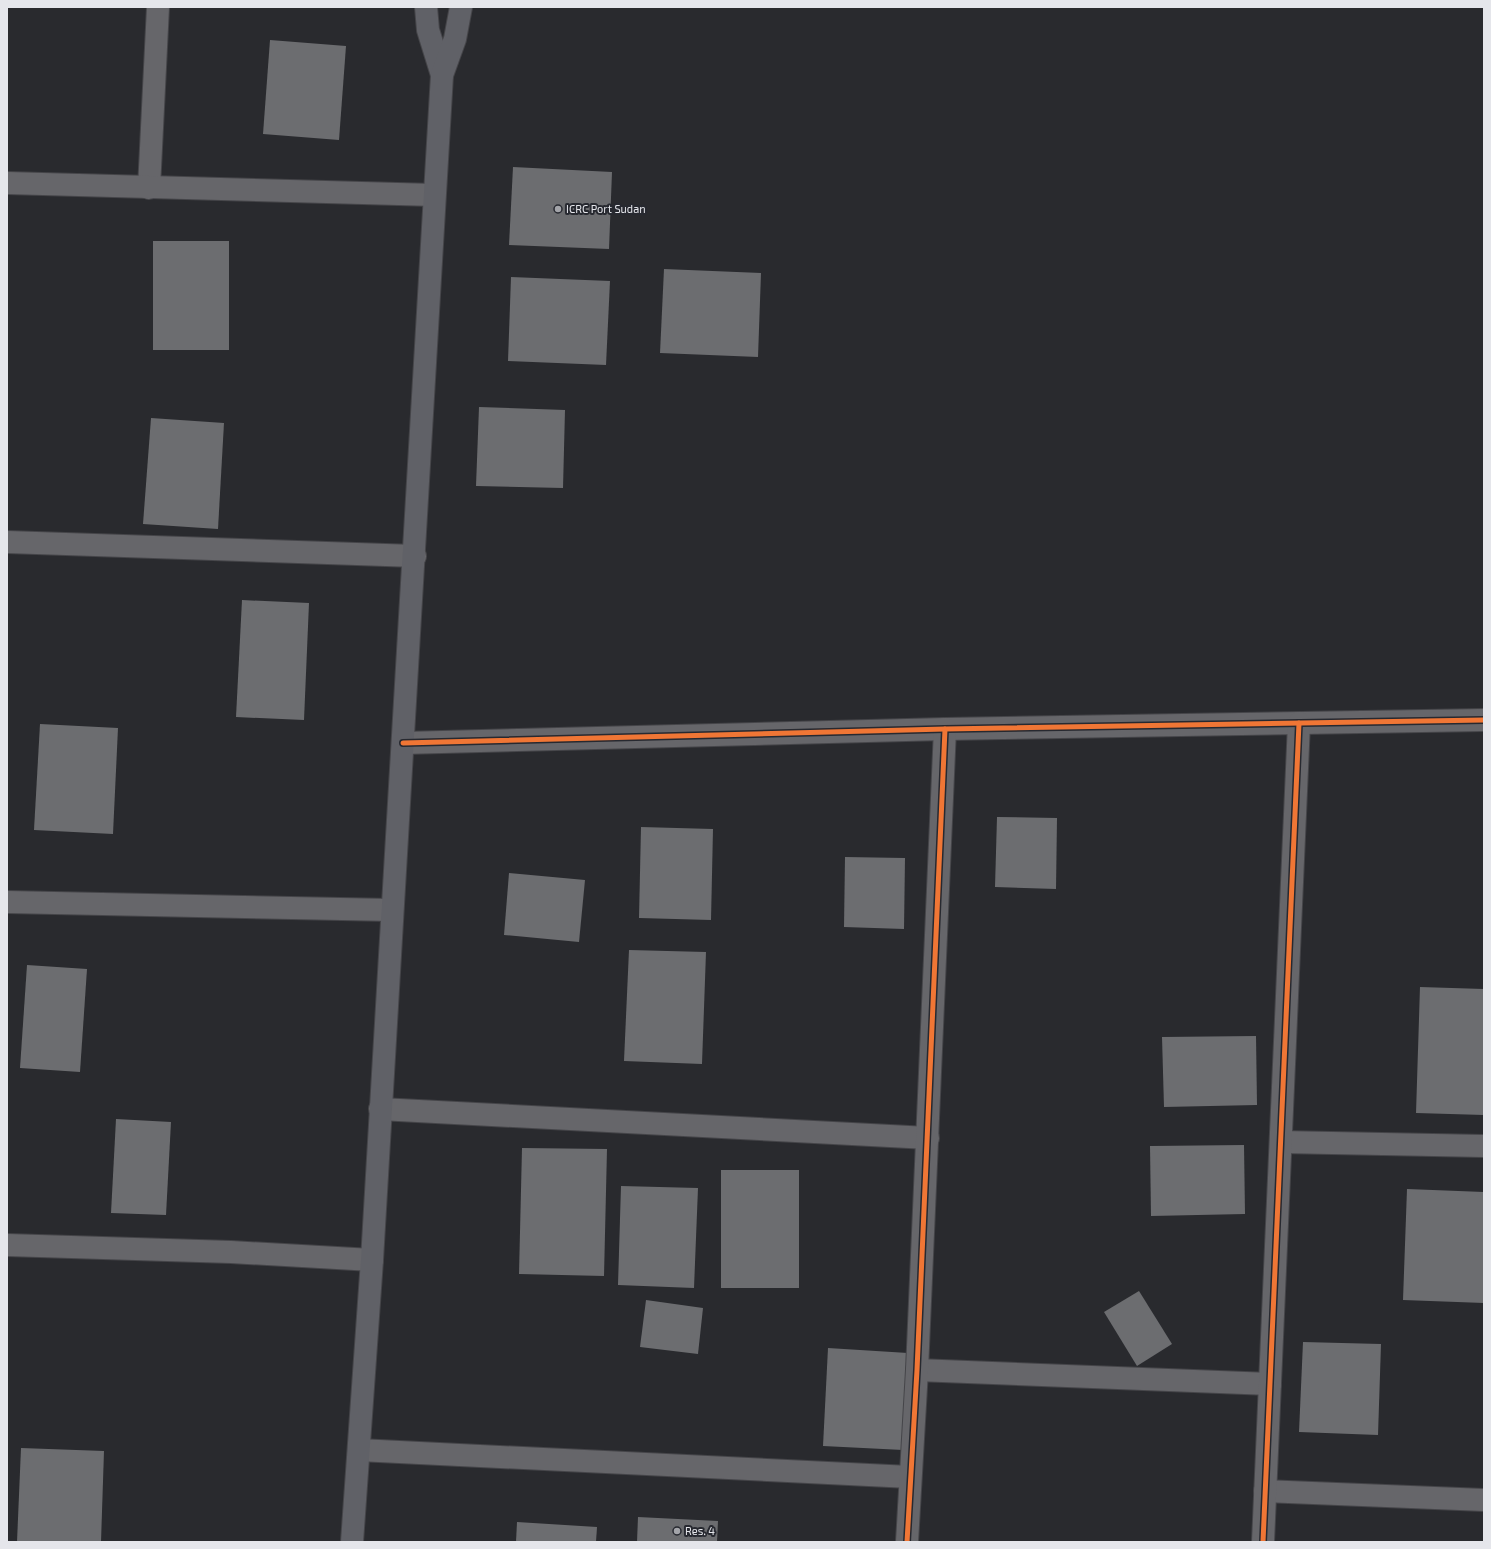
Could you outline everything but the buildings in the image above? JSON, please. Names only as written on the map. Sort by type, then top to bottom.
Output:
[{"type":"main road","points":[[426,7],[428,30],[442,75]]},
{"type":"main road","points":[[352,1542],[372,1260],[391,910],[415,556],[434,195],[442,75],[455,39],[461,7]]},
{"type":"street","points":[[149,188],[158,7]]},
{"type":"street","points":[[7,183],[434,195]]},
{"type":"street","points":[[7,542],[415,556]]},
{"type":"street","points":[[403,743],[946,729],[1484,720]]},
{"type":"street","points":[[1263,1542],[1299,723]]},
{"type":"street","points":[[907,1542],[917,1370],[946,729]]},
{"type":"street","points":[[7,902],[391,910]]},
{"type":"street","points":[[380,1110],[928,1138]]},
{"type":"street","points":[[1281,1142],[1484,1146]]},
{"type":"street","points":[[7,1245],[231,1252],[372,1260]]},
{"type":"street","points":[[917,1370],[1270,1384]]},
{"type":"street","points":[[359,1450],[910,1477]]},
{"type":"street","points":[[1265,1491],[1484,1500]]},
{"type":"cycle path","points":[[403,743],[945,729],[1484,720]]},
{"type":"cycle path","points":[[1263,1542],[1299,723]]},
{"type":"cycle path","points":[[907,1542],[917,1370],[945,729]]},
{"type":"place","name":"ICRC Port Sudan","points":[[558,209]]},
{"type":"place","name":"Res. 4","points":[[677,1531]]}]
